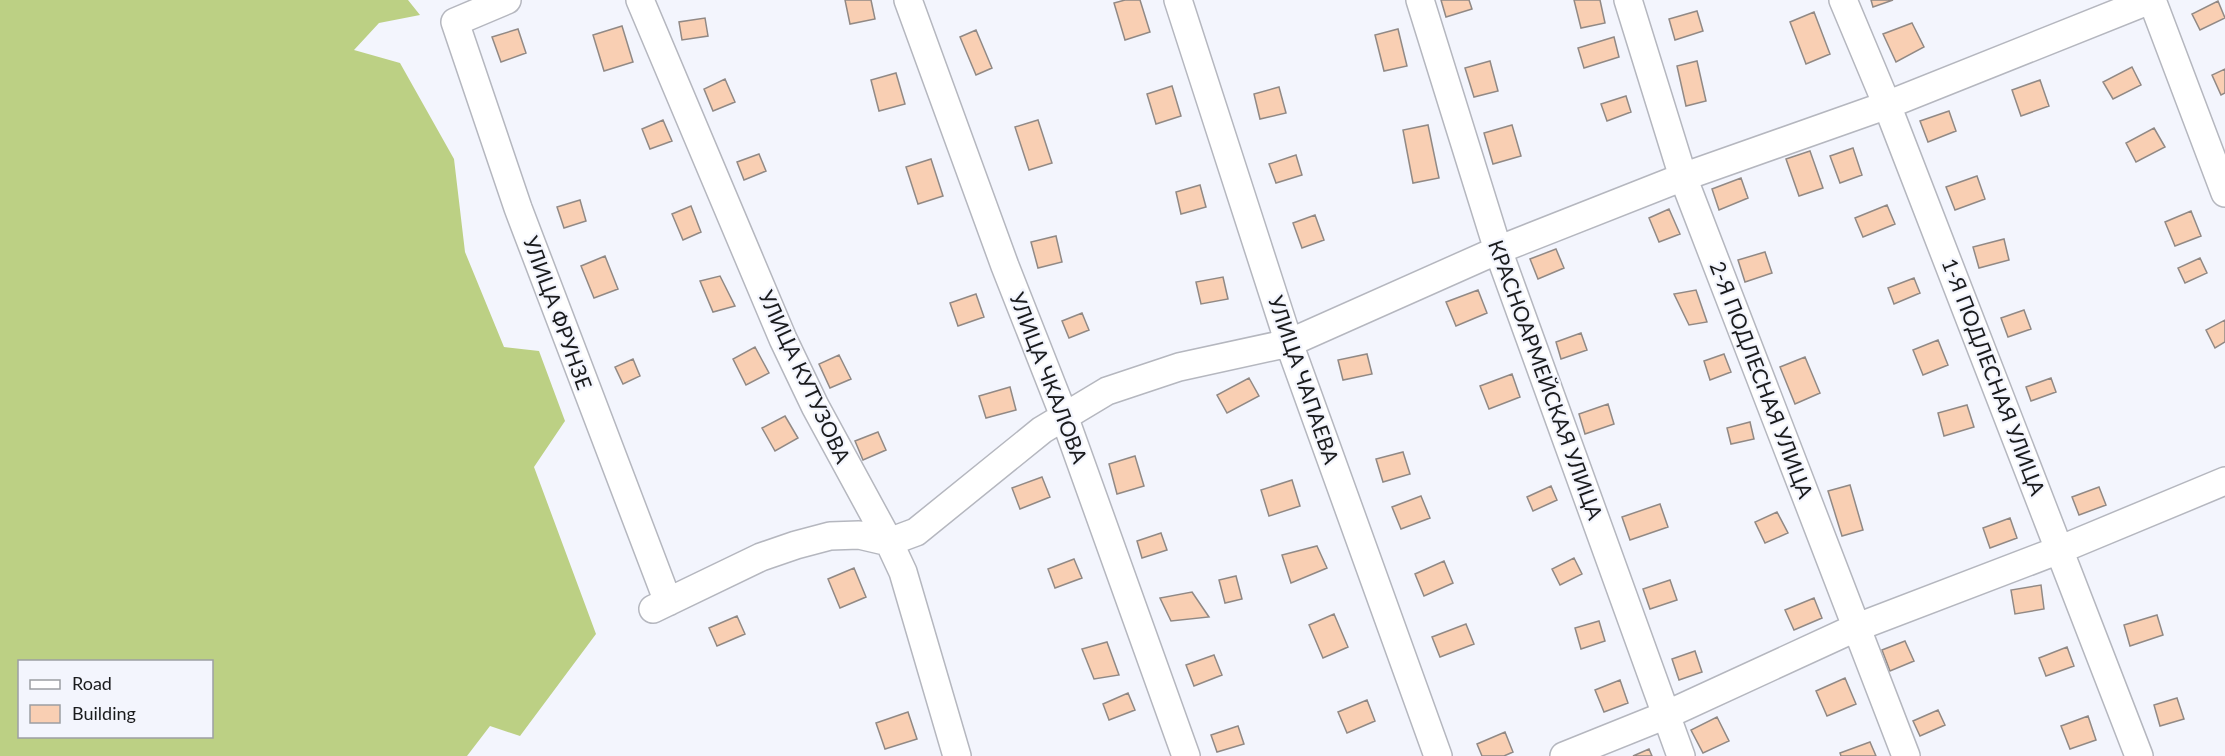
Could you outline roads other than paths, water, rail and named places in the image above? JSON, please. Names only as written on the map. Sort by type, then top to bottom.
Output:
[{"type":"street","name":"УЛИЦА ФРУНЗЕ","points":[[507,0],[454,22],[518,208],[661,605],[761,557],[830,536],[859,535],[890,542]]},
{"type":"street","name":"УЛИЦА КУТУЗОВА","points":[[640,0],[783,339],[820,416],[890,542],[903,572],[957,756]]},
{"type":"street","name":"УЛИЦА ЧКАЛОВА","points":[[908,0],[1005,266],[1064,416],[1186,756]]},
{"type":"street","name":"УЛИЦА ЧАПАЕВА","points":[[1178,0],[1289,343],[1438,756]]},
{"type":"street","name":"КРАСНОАРМЕЙСКАЯ УЛИЦА","points":[[1419,0],[1498,250],[1681,756]]},
{"type":"street","name":"2-Я ПОДЛЕСНАЯ УЛИЦА","points":[[1628,0],[1683,177],[1906,756]]},
{"type":"street","name":"1-Я ПОДЛЕСНАЯ УЛИЦА","points":[[1843,0],[1887,105],[2139,756]]},
{"type":"street","points":[[890,542],[916,531],[939,516],[993,468],[1064,416],[1107,392],[1179,367],[1289,343],[1498,250],[1683,177],[1887,105],[2151,0],[2225,193]]},
{"type":"street","points":[[1564,756],[1666,715],[1855,628],[2059,550],[2225,481]]}]
